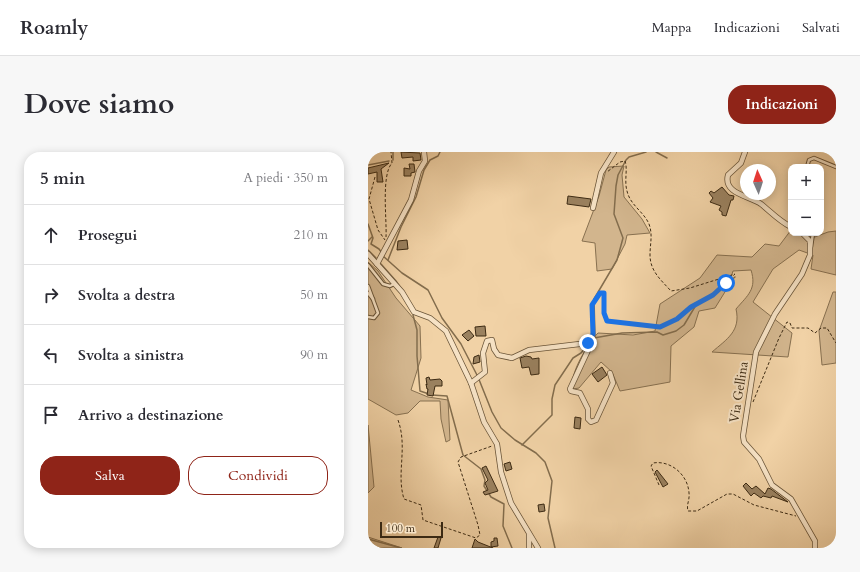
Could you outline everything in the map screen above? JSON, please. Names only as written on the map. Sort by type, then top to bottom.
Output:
[{"type":"street","points":[[378,261],[411,200],[419,171],[424,161],[424,152]]},
{"type":"street","points":[[593,208],[601,173],[614,152]]},
{"type":"street","points":[[745,152],[742,163],[728,175],[729,185],[737,194],[760,203],[773,216],[788,225]]},
{"type":"street","points":[[805,236],[810,241],[811,248]]},
{"type":"street","name":"Via Gellina","points":[[811,248],[802,274],[775,314],[756,352],[743,430],[744,442],[759,459],[772,485],[791,499],[815,541],[815,548]]},
{"type":"street","points":[[368,254],[378,261],[394,284],[402,292],[414,312],[430,318],[446,331],[472,382],[484,422],[497,444],[500,472],[511,503],[538,548]]},
{"type":"street","points":[[472,382],[485,372],[484,349],[487,341],[492,340],[496,353],[512,358],[529,350],[588,343],[590,346],[570,389],[571,391],[580,393],[588,409],[588,419],[591,422],[596,420],[613,383],[610,373]]},
{"type":"street","points":[[529,534],[529,548]]},
{"type":"lane","points":[[808,164],[809,160],[814,158],[836,167]]},
{"type":"lane","points":[[811,248],[813,236]]},
{"type":"lane","points":[[368,265],[383,284],[390,286],[394,284]]},
{"type":"lane","points":[[368,286],[376,304],[377,316],[371,319],[368,317]]},
{"type":"lane","points":[[368,293],[376,304]]},
{"type":"path","points":[[375,177],[369,199],[378,230],[386,242],[386,196],[388,167],[392,163],[392,152]]},
{"type":"path","points":[[588,343],[593,334],[592,305],[600,293],[604,293],[604,313],[607,321],[660,327],[677,319],[691,307],[713,295],[736,274],[690,288],[674,292],[670,291],[654,272],[650,255],[652,239],[650,227],[645,215],[634,205],[627,193],[624,180],[627,166],[625,161],[620,162],[605,174],[601,173]]},
{"type":"path","points":[[753,403],[779,338],[788,322],[792,328],[808,328],[815,333],[821,328],[827,328],[836,343]]},
{"type":"path","points":[[398,420],[403,438],[401,476],[404,499],[421,505],[421,516],[423,520],[476,538],[479,538],[480,536],[478,525],[458,462],[460,458],[497,444]]},
{"type":"path","points":[[659,486],[651,466],[653,463],[659,462],[678,469],[684,476],[689,493],[688,511],[697,511],[727,494],[733,494],[754,505],[803,518]]},
{"type":"shaded area","points":[[624,166],[622,175],[624,197],[642,219],[650,233],[627,235],[625,244],[612,269],[597,271],[595,243],[582,241],[599,196],[606,170],[609,167]]},
{"type":"shaded area","points":[[836,231],[836,275],[811,269],[813,255],[799,250],[773,269],[753,302],[792,333],[788,357],[712,352],[732,334],[735,329],[737,317],[736,309],[748,296],[752,287],[753,277],[751,270],[733,271],[728,287],[715,308],[699,311],[694,327],[671,346],[670,382],[620,391],[612,372],[601,362],[579,388],[573,389],[573,376],[576,368],[589,344],[598,333],[633,335],[655,331],[660,304],[700,278],[717,255],[752,257],[765,244],[779,246],[788,234],[788,236],[809,236],[812,238],[824,236],[824,234]]},
{"type":"shaded area","points":[[368,262],[378,271],[396,298],[420,326],[421,358],[411,390],[428,397],[448,400],[450,440],[446,442],[441,419],[440,401],[420,401],[408,413],[396,415],[368,399]]},
{"type":"shaded area","points":[[833,292],[836,292],[836,363],[822,365],[819,331]]},
{"type":"shaded area","points":[[368,425],[374,487],[368,493]]},
{"type":"shaded area","points":[[368,537],[402,548],[368,548]]},
{"type":"building","points":[[401,152],[420,153],[421,160],[413,161],[413,157],[402,158]]},
{"type":"building","points":[[389,163],[381,169],[383,182],[377,182],[377,172],[368,174],[368,168]]},
{"type":"building","points":[[409,164],[414,164],[415,172],[411,173],[411,176],[404,176],[404,168],[410,169]]},
{"type":"building","points":[[722,187],[729,195],[734,196],[733,200],[731,200],[726,216],[722,215],[722,212],[719,210],[721,206],[710,202],[713,198],[709,193],[711,191],[714,193]]},
{"type":"building","points":[[568,196],[591,199],[589,207],[567,204]]},
{"type":"building","points":[[407,240],[408,249],[397,250],[398,241]]},
{"type":"building","points":[[485,326],[486,336],[476,336],[475,327]]},
{"type":"building","points":[[469,330],[474,336],[468,341],[462,335]]},
{"type":"building","points":[[479,355],[480,362],[473,364],[474,357]]},
{"type":"building","points":[[526,356],[531,357],[532,359],[539,358],[539,374],[531,375],[529,367],[522,368],[520,358]]},
{"type":"building","points":[[602,367],[607,375],[598,382],[592,374]]},
{"type":"building","points":[[429,377],[430,380],[440,379],[442,381],[442,386],[435,386],[433,396],[427,395],[428,389],[426,378]]},
{"type":"building","points":[[575,417],[581,418],[580,429],[574,428]]},
{"type":"building","points":[[510,462],[512,469],[506,471],[504,464]]},
{"type":"building","points":[[486,466],[498,491],[485,495],[483,492],[488,490],[485,483],[488,480],[482,468]]},
{"type":"building","points":[[657,470],[668,484],[663,487],[655,472]]},
{"type":"building","points":[[746,483],[752,489],[756,486],[765,494],[768,488],[771,489],[788,502],[772,496],[771,498],[763,496],[761,498],[754,493],[751,496],[743,486]]},
{"type":"building","points":[[544,504],[545,511],[539,512],[538,505]]},
{"type":"building","points":[[438,537],[441,538],[438,548],[434,548]]},
{"type":"building","points":[[494,538],[497,538],[498,546],[491,547],[491,542],[494,541]]},
{"type":"building","points":[[475,539],[478,542],[493,548],[472,548]]},
{"type":"waterway","points":[[393,152],[393,160]]},
{"type":"waterway","points":[[388,260],[401,227],[416,197],[424,170],[430,160],[438,156],[440,152]]},
{"type":"waterway","points":[[595,338],[594,299],[617,260],[623,238],[614,214],[618,175],[629,157],[646,152]]},
{"type":"waterway","points":[[656,152],[667,158]]},
{"type":"waterway","points":[[368,165],[389,161]]},
{"type":"waterway","points":[[368,224],[373,238],[371,244],[382,253]]},
{"type":"waterway","points":[[368,241],[372,237]]},
{"type":"waterway","points":[[368,250],[376,258]]},
{"type":"waterway","points":[[383,256],[402,273],[428,290],[442,318],[461,344],[478,377],[492,412],[501,428],[515,440],[536,453],[545,462],[552,481],[548,518],[555,548]]},
{"type":"waterway","points":[[381,264],[396,281],[407,297]]},
{"type":"waterway","points":[[522,445],[552,415],[552,399],[555,385],[573,358],[581,353],[594,338],[622,333],[657,332],[663,335],[676,331],[684,325],[696,305],[711,297],[735,277]]},
{"type":"waterway","points":[[413,315],[417,330],[417,356],[420,391],[429,394]]},
{"type":"waterway","points":[[432,395],[447,396],[463,455],[481,469],[485,480],[484,486],[491,497],[504,504],[503,526],[512,548]]},
{"type":"waterway","points":[[368,539],[401,548]]},
{"type":"route","points":[[588,343],[593,334],[592,305],[600,293],[604,293],[604,317],[607,321],[660,327],[685,314],[691,307],[713,295],[726,283]]}]
